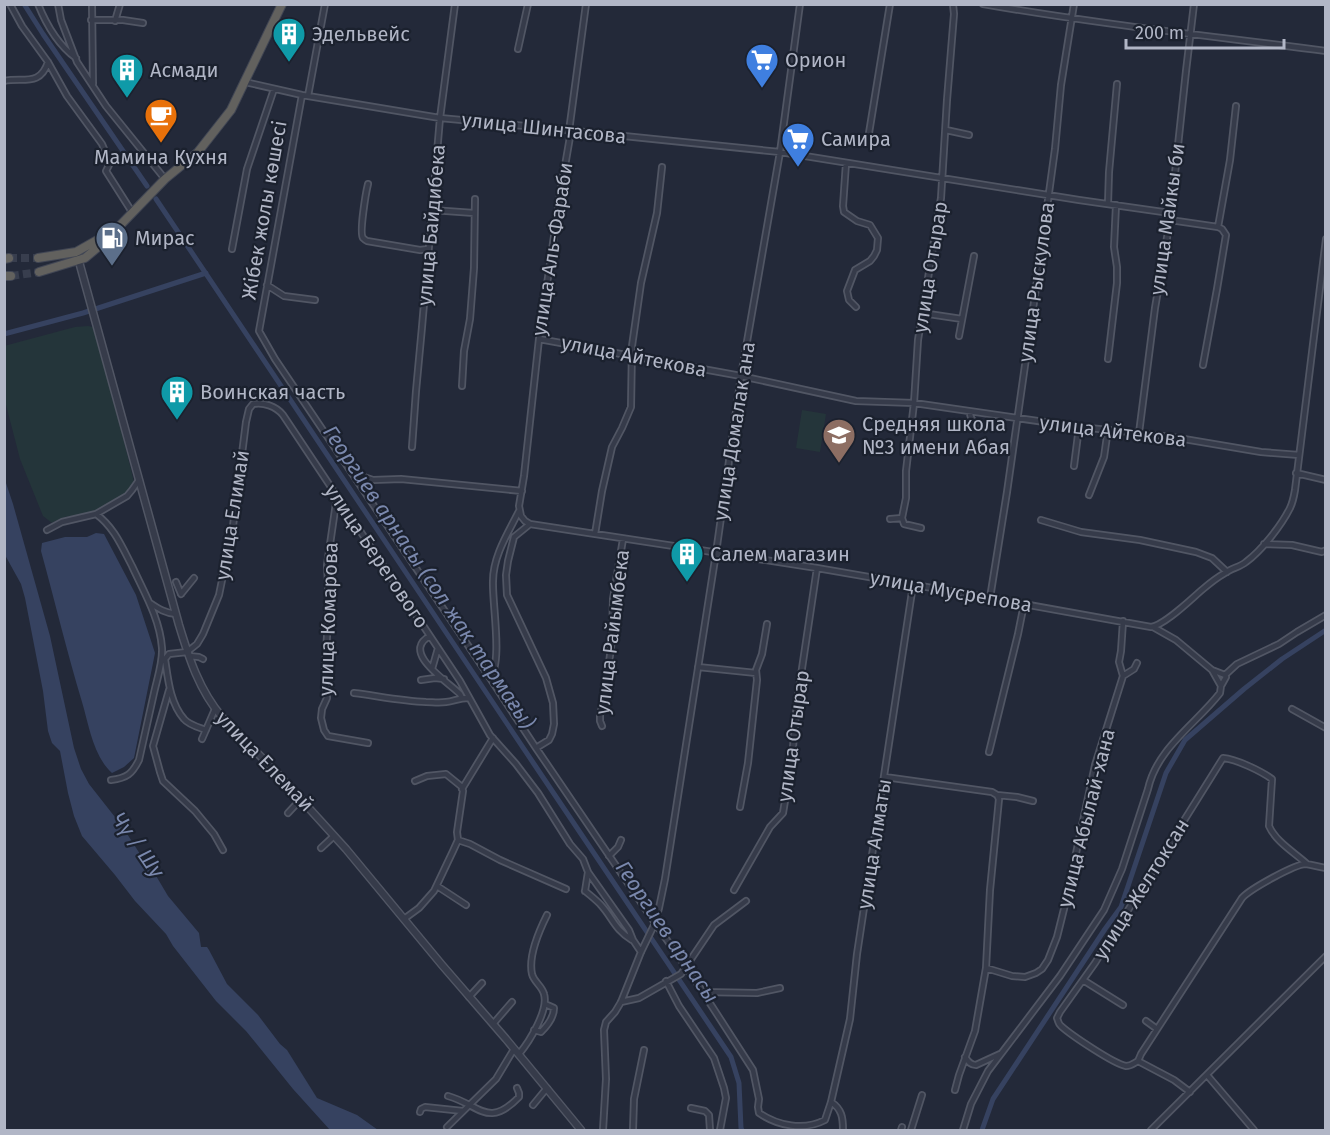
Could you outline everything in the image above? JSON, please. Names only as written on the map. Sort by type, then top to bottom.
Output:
[{"type":"highway","points":[[39,272],[77,256],[114,231],[165,180],[198,152],[231,110],[282,4]]},
{"type":"highway","points":[[38,258],[77,256]]},
{"type":"street","points":[[10,4],[67,96],[102,144],[110,163],[106,171],[132,212]]},
{"type":"street","points":[[38,4],[64,48],[76,58]]},
{"type":"street","points":[[58,4],[61,20],[76,58],[106,106],[165,180]]},
{"type":"street","points":[[92,4],[93,84]]},
{"type":"street","points":[[115,21],[120,4]]},
{"type":"street","name":"Жібек жолы көшесі","points":[[325,4],[259,331],[351,473]]},
{"type":"street","name":"улица Байдибека","points":[[412,447],[440,118],[455,4]]},
{"type":"street","points":[[518,49],[528,4]]},
{"type":"street","name":"улица Аль-Фараби","points":[[490,678],[495,669],[496,641],[492,580],[498,554],[519,511],[538,339],[570,131],[586,4]]},
{"type":"street","name":"улица Домалак ана","points":[[641,952],[654,926],[665,879],[741,376],[780,152],[800,4]]},
{"type":"street","points":[[869,133],[890,4]]},
{"type":"street","name":"улица Отырар","points":[[902,518],[906,498],[908,445],[914,403],[916,359],[943,178],[953,4]]},
{"type":"street","points":[[983,4],[1128,27],[1326,51]]},
{"type":"street","name":"улица Рыскулова","points":[[990,598],[1049,195],[1060,93],[1074,4]]},
{"type":"street","name":"улица Майкы би","points":[[1139,433],[1155,308],[1170,220],[1194,4]]},
{"type":"street","points":[[91,20],[123,20],[143,23]]},
{"type":"street","points":[[4,81],[35,79],[43,72],[48,62]]},
{"type":"street","points":[[17,74],[19,80]]},
{"type":"street","name":"улица Шинтасова","points":[[244,82],[305,96],[440,118],[780,152],[1170,213]]},
{"type":"street","points":[[1108,204],[1117,84]]},
{"type":"street","name":"Жібек жолы көшесі","points":[[232,249],[247,169],[274,89]]},
{"type":"street","points":[[106,106],[112,101]]},
{"type":"street","points":[[1218,227],[1230,160],[1236,106]]},
{"type":"street","points":[[946,130],[969,135]]},
{"type":"street","points":[[846,163],[844,212],[847,216],[870,225],[878,238],[874,256],[855,270],[847,291],[849,300],[856,307]]},
{"type":"street","name":"улица Райымбека","points":[[595,534],[612,447],[631,407],[632,346],[641,283],[657,213],[662,167]]},
{"type":"street","points":[[368,184],[363,210],[363,238],[367,241],[392,246],[429,249]]},
{"type":"street","name":"улица Байдибека","points":[[462,386],[474,268],[475,199]]},
{"type":"street","points":[[1108,359],[1117,283],[1114,247],[1116,206]]},
{"type":"street","points":[[432,210],[474,213]]},
{"type":"street","points":[[1170,220],[1218,227],[1225,232],[1226,237],[1203,365]]},
{"type":"street","points":[[1153,627],[1173,615],[1227,572],[1246,562],[1264,544],[1291,506],[1295,490],[1326,239]]},
{"type":"street","name":"улица Елемай","points":[[77,256],[188,654],[197,678],[214,709],[334,836],[517,1051],[580,1131]]},
{"type":"street","name":"улица Отырар","points":[[960,336],[974,256]]},
{"type":"street","points":[[267,285],[284,296],[315,300]]},
{"type":"street","points":[[922,313],[962,319]]},
{"type":"street","name":"улица Айтекова","points":[[538,339],[741,376],[856,401],[914,403],[1017,419],[1178,438],[1239,449],[1299,455]]},
{"type":"street","name":"улица Елимай","points":[[188,654],[203,634],[219,595],[233,526],[249,409],[253,404],[258,403],[280,410],[283,415]]},
{"type":"street","points":[[970,412],[974,423],[986,427]]},
{"type":"street","name":"улица Берегового","points":[[283,415],[465,689],[493,738],[538,793],[570,844],[583,859],[588,872],[629,930],[641,952]]},
{"type":"street","points":[[1074,466],[1079,427]]},
{"type":"street","points":[[1089,495],[1104,457],[1108,429]]},
{"type":"street","points":[[351,473],[373,480],[401,479],[522,491]]},
{"type":"street","points":[[351,473],[654,926]]},
{"type":"street","points":[[1296,473],[1326,480]]},
{"type":"street","points":[[46,530],[62,522],[96,514],[126,496],[139,479]]},
{"type":"street","name":"улица Комарова","points":[[337,496],[327,565],[329,604],[325,668],[327,698],[321,717],[328,736],[368,743]]},
{"type":"street","points":[[519,511],[525,521],[530,524],[514,537],[506,575],[507,595],[546,678],[553,703],[552,734],[549,740],[536,748]]},
{"type":"street","points":[[96,514],[111,528],[150,603],[162,649],[159,674],[139,760],[133,771],[122,778],[111,780]]},
{"type":"street","points":[[890,519],[902,518],[904,524],[921,528]]},
{"type":"street","points":[[1041,520],[1081,532],[1140,540],[1196,552],[1212,558],[1227,572]]},
{"type":"street","name":"улица Мусрепова","points":[[530,524],[817,568],[1123,621]]},
{"type":"street","name":"улица Райымбека","points":[[602,726],[600,715],[605,695],[614,599],[623,539]]},
{"type":"street","points":[[1264,544],[1292,545],[1322,552],[1326,550]]},
{"type":"street","name":"улица Отырар","points":[[734,890],[770,827],[783,813],[817,568]]},
{"type":"street","points":[[176,582],[181,594],[194,578]]},
{"type":"street","name":"улица Алматы","points":[[654,926],[703,992],[753,1070],[759,1099],[759,1113],[779,1123],[803,1127],[825,1120],[850,1019],[857,954],[912,585]]},
{"type":"street","points":[[150,603],[166,613]]},
{"type":"street","points":[[989,752],[1024,604]]},
{"type":"street","points":[[154,616],[166,613],[176,614]]},
{"type":"street","points":[[963,1131],[974,1097],[988,1071],[1060,976],[1104,910],[1122,869],[1150,779],[1160,759],[1220,693],[1225,675],[1237,664],[1279,644],[1326,615]]},
{"type":"street","points":[[1123,621],[1153,627],[1176,640],[1212,670],[1225,675]]},
{"type":"street","name":"улица Абылай-хана","points":[[986,968],[1012,976],[1025,977],[1042,969],[1048,960],[1064,909],[1095,765],[1123,676],[1119,662],[1123,621]]},
{"type":"street","points":[[740,807],[748,763],[756,673],[767,624]]},
{"type":"street","points":[[430,636],[419,647],[424,661],[462,698]]},
{"type":"street","points":[[432,669],[438,648]]},
{"type":"street","points":[[203,659],[188,654],[169,654],[165,659],[170,688],[177,707],[184,719],[206,730]]},
{"type":"street","points":[[1123,676],[1134,669],[1137,663]]},
{"type":"street","points":[[698,667],[756,673]]},
{"type":"street","points":[[1212,670],[1221,686]]},
{"type":"street","points":[[421,680],[444,679]]},
{"type":"street","points":[[170,688],[153,746],[160,772],[164,781],[195,811],[223,850]]},
{"type":"street","points":[[354,693],[415,701],[446,702],[469,698]]},
{"type":"street","points":[[201,739],[214,709]]},
{"type":"street","points":[[1292,709],[1326,728]]},
{"type":"street","points":[[404,919],[429,899],[437,886],[458,840],[462,789],[493,738]]},
{"type":"street","name":"улица Желтоксан","points":[[1138,1061],[1125,1066],[1117,1062],[1089,1046],[1059,1024],[1057,1018],[1223,758],[1234,760],[1272,779],[1269,826],[1276,838],[1307,864]]},
{"type":"street","points":[[415,781],[447,772],[462,789]]},
{"type":"street","points":[[885,777],[992,792],[997,795],[1017,796],[1033,801]]},
{"type":"street","points":[[955,1090],[975,1031],[986,968],[991,878],[999,799],[997,795]]},
{"type":"street","points":[[288,813],[301,799]]},
{"type":"street","points":[[321,848],[334,836]]},
{"type":"street","points":[[458,840],[566,889]]},
{"type":"street","points":[[609,856],[621,840]]},
{"type":"street","points":[[1190,1092],[1174,1080],[1138,1061],[1157,1029],[1242,898],[1252,890],[1298,866],[1307,864],[1326,868]]},
{"type":"street","name":"улица Берегового","points":[[588,872],[583,893],[600,904],[610,920],[623,934],[633,940]]},
{"type":"street","points":[[437,886],[466,905]]},
{"type":"street","points":[[621,1002],[639,998],[681,974],[684,966],[714,926],[746,901]]},
{"type":"street","points":[[447,1127],[496,1079],[517,1051],[531,1038],[544,1004],[544,992],[534,979],[532,966],[537,936],[547,915]]},
{"type":"street","points":[[603,1131],[606,1079],[604,1030],[606,1022],[621,1002],[641,952]]},
{"type":"street","points":[[1151,1131],[1326,956]]},
{"type":"street","points":[[1083,980],[1123,1005]]},
{"type":"street","points":[[668,982],[679,1006],[714,1059],[721,1078],[726,1098],[720,1131]]},
{"type":"street","points":[[470,997],[482,983]]},
{"type":"street","points":[[703,992],[757,993],[780,988]]},
{"type":"street","points":[[493,1024],[512,1002]]},
{"type":"street","points":[[534,1030],[541,1032],[555,1011],[554,1008],[544,1004]]},
{"type":"street","points":[[1146,1021],[1157,1029]]},
{"type":"street","points":[[633,1131],[634,1099],[644,1050]]},
{"type":"street","points":[[966,1056],[972,1065],[976,1065],[1002,1053]]},
{"type":"street","points":[[1207,1075],[1254,1131]]},
{"type":"street","points":[[448,1096],[482,1112],[493,1114],[504,1109],[519,1097],[517,1088]]},
{"type":"street","points":[[533,1105],[547,1088]]},
{"type":"street","points":[[911,1131],[922,1095]]},
{"type":"street","points":[[831,1102],[842,1113],[843,1131]]},
{"type":"street","points":[[420,1112],[425,1107],[463,1112]]},
{"type":"street","points":[[691,1108],[705,1111],[709,1115],[710,1131]]},
{"type":"shaded area","points":[[75,327],[93,327],[134,482],[131,489],[96,512],[65,517],[52,523],[43,516],[20,459],[5,401],[4,346]]},
{"type":"shaded area","points":[[802,410],[826,414],[820,452],[796,448]]},
{"type":"water","points":[[5,480],[50,636],[74,748],[89,784],[122,826],[168,896],[199,933],[201,947],[207,947],[227,984],[258,1015],[287,1050],[317,1098],[357,1115],[378,1130],[330,1130],[246,1031],[216,1001],[166,934],[135,901],[82,836],[68,793],[60,751],[52,743],[48,731],[43,691],[25,598],[21,584],[5,555]]},
{"type":"water","points":[[96,533],[104,534],[136,595],[155,653],[134,758],[124,767],[112,773],[100,758],[92,740],[41,551],[42,543],[65,537],[87,537]]},
{"type":"waterway","name":"Георгиев арнасы","points":[[24,4],[147,186]]},
{"type":"waterway","name":"Георгиев арнасы (сол жақ тармағы)","points":[[156,199],[731,1057],[739,1083],[742,1130]]},
{"type":"waterway","points":[[4,334],[83,313],[206,273]]},
{"type":"waterway","points":[[982,1130],[993,1099],[1121,907],[1166,773],[1185,740],[1282,659],[1326,630]]},
{"type":"tunnel","points":[[9,258],[38,258]]},
{"type":"tunnel","points":[[11,276],[39,272]]},
{"type":"place","name":"Эдельвейс","points":[[289,63]]},
{"type":"place","name":"Орион","points":[[762,89]]},
{"type":"place","name":"Асмади","points":[[127,99]]},
{"type":"place","name":"Мамина Кухня","points":[[161,144]]},
{"type":"place","name":"Самира","points":[[798,168]]},
{"type":"place","name":"Мирас","points":[[112,267]]},
{"type":"place","name":"Воинская часть","points":[[177,421]]},
{"type":"place","name":"Средняя школа №3 имени Абая","points":[[839,464]]},
{"type":"place","name":"Салем магазин","points":[[687,583]]},
{"type":"water label","name":"Чү / Шу","points":[[138,845]]}]
